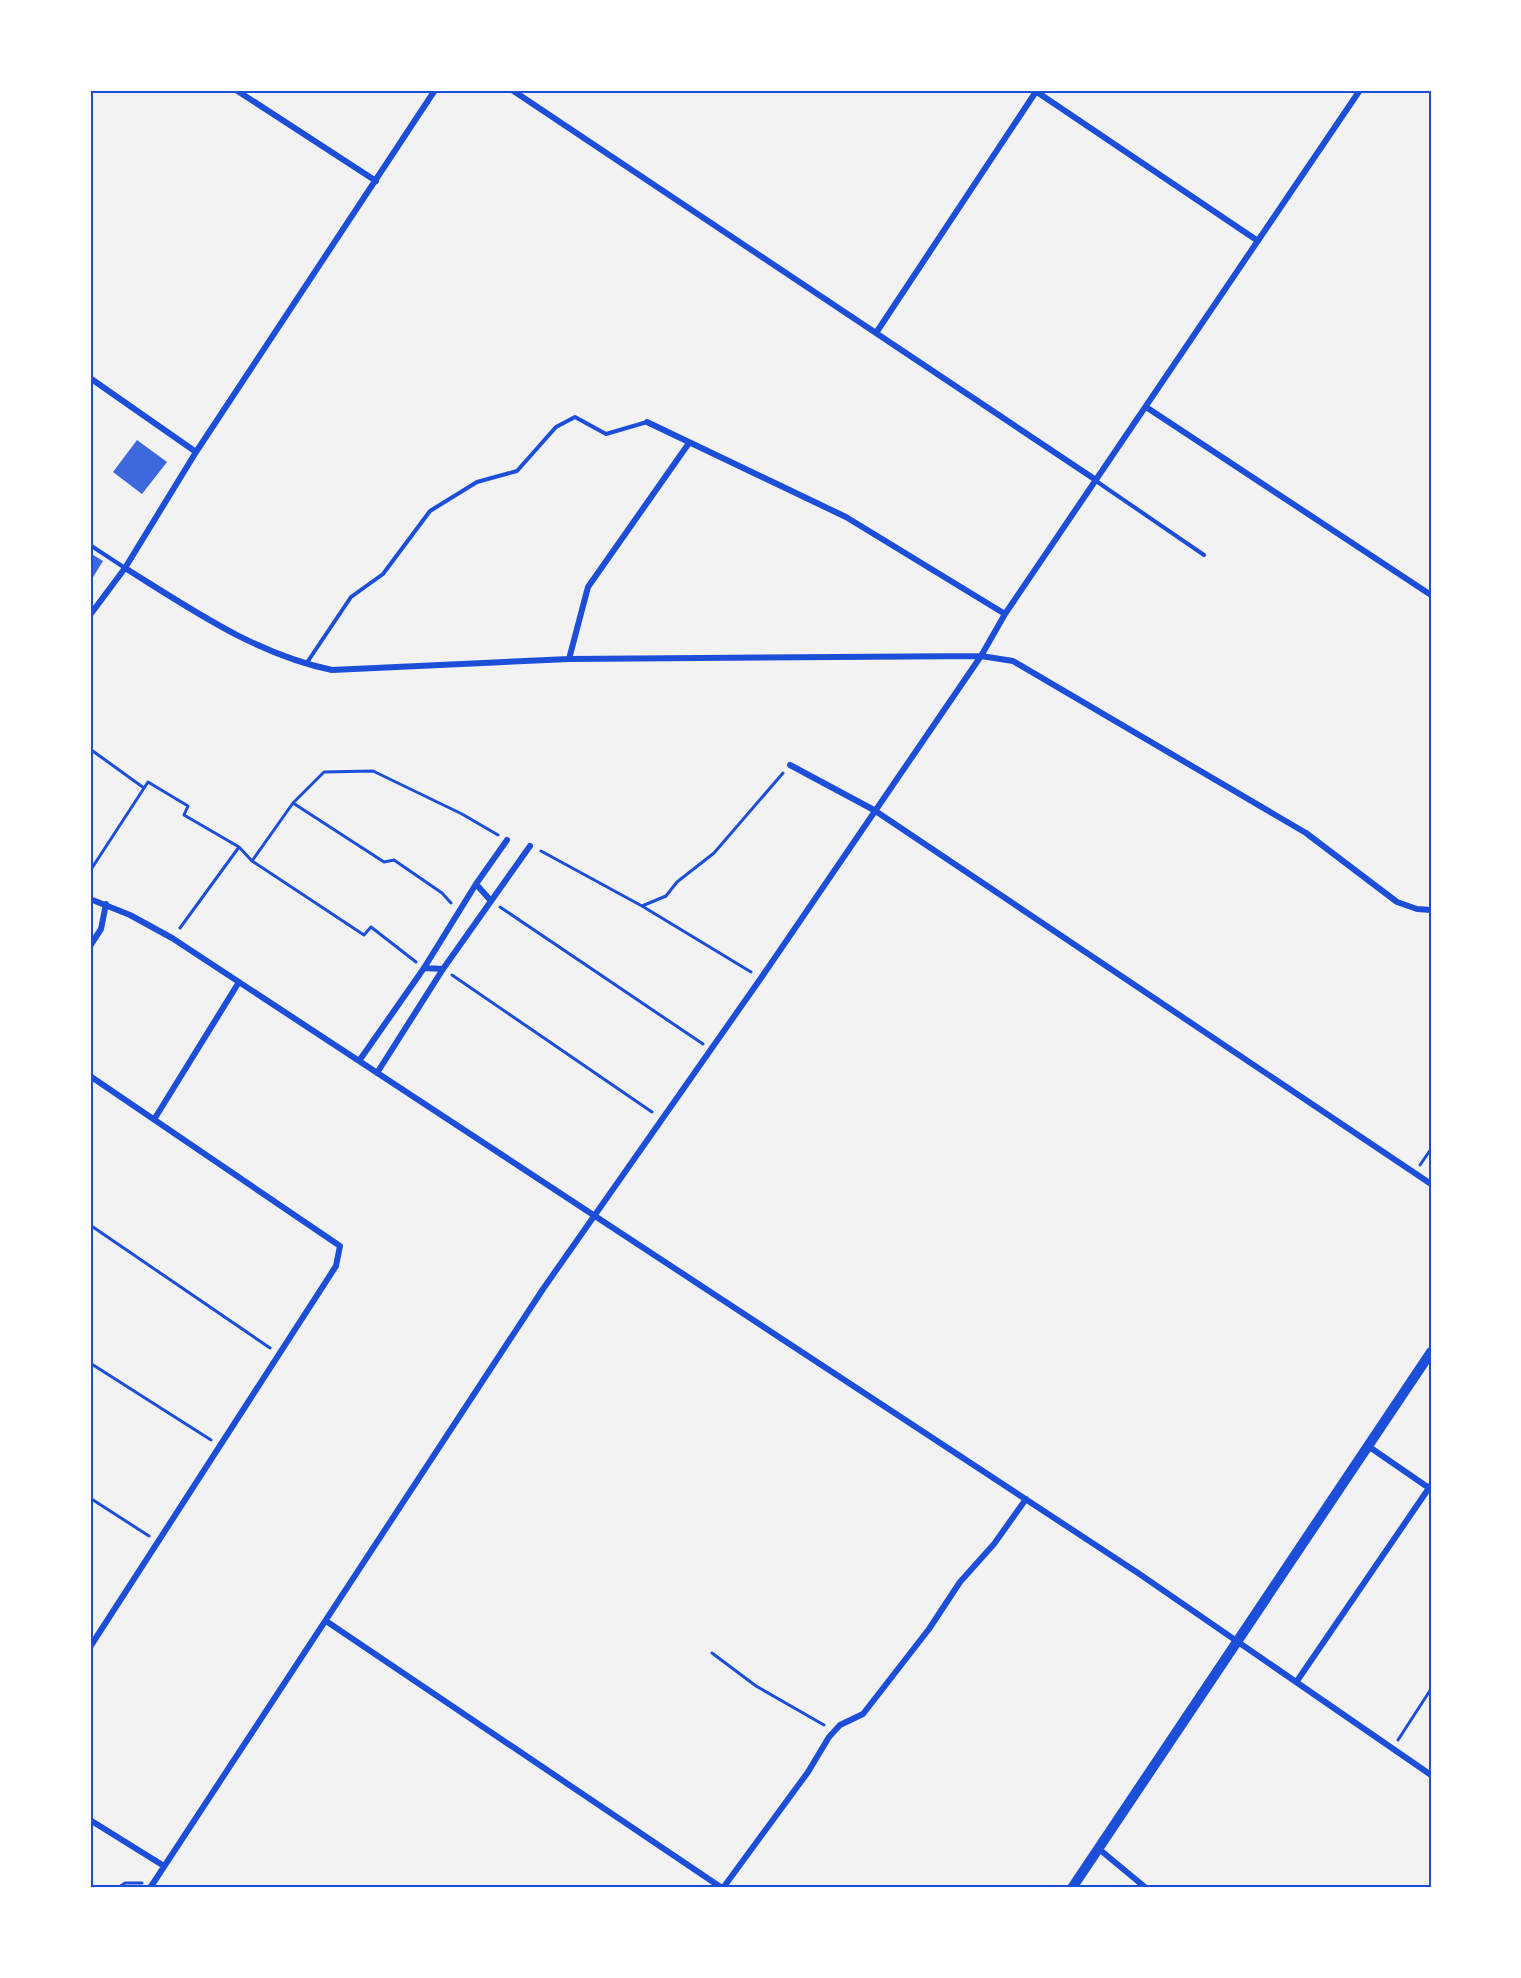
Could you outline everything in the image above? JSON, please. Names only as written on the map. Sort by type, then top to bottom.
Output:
[{"type":"street","points":[[236,90],[376,181]]},
{"type":"street","points":[[90,615],[125,568],[196,452],[435,90]]},
{"type":"street","points":[[513,90],[1096,480]]},
{"type":"street","points":[[876,333],[1036,90],[1258,241]]},
{"type":"street","points":[[152,1885],[543,1288],[663,1120],[981,656],[1005,614],[1360,90]]},
{"type":"street","points":[[90,378],[196,452]]},
{"type":"street","points":[[1146,406],[1431,595]]},
{"type":"street","points":[[647,422],[689,443],[715,452],[846,517],[1005,614]]},
{"type":"street","points":[[569,659],[588,587],[689,443]]},
{"type":"street","points":[[125,568],[244,641],[306,664],[332,670],[569,659],[981,656],[1013,661],[1306,833],[1397,902],[1417,909],[1431,910]]},
{"type":"street","points":[[790,765],[874,810],[1431,1184]]},
{"type":"street","points":[[359,1061],[424,968],[476,884],[507,840]]},
{"type":"street","points":[[377,1073],[443,969],[530,846]]},
{"type":"street","points":[[476,884],[491,901]]},
{"type":"street","points":[[90,899],[106,904],[172,938],[596,1214],[1298,1681],[1392,1749],[1431,1774]]},
{"type":"street","points":[[90,946],[100,929],[106,904]]},
{"type":"street","points":[[424,968],[443,969]]},
{"type":"street","points":[[155,1118],[239,982]]},
{"type":"street","points":[[90,1076],[155,1118],[340,1246],[336,1266],[90,1647]]},
{"type":"street","points":[[1072,1888],[1431,1352]]},
{"type":"street","points":[[1298,1681],[1430,1486],[1368,1446]]},
{"type":"street","points":[[326,1621],[723,1888],[808,1772],[834,1731],[840,1725],[863,1714],[929,1629],[960,1582],[994,1544],[1026,1499]]},
{"type":"street","points":[[90,1820],[164,1866]]},
{"type":"street","points":[[1099,1850],[1146,1888]]},
{"type":"lane","points":[[306,664],[351,597],[383,574],[430,511],[477,482],[517,471],[556,427],[575,417],[606,434],[647,422]]},
{"type":"lane","points":[[1096,480],[1204,555]]},
{"type":"lane","points":[[90,545],[125,568]]},
{"type":"path","points":[[90,749],[144,788]]},
{"type":"path","points":[[642,906],[666,896],[677,882],[714,853],[790,765]]},
{"type":"path","points":[[252,861],[293,803],[324,772],[373,771],[462,814],[507,840]]},
{"type":"path","points":[[90,871],[148,782],[188,806],[184,815],[239,847],[252,861],[364,935],[371,927],[424,968]]},
{"type":"path","points":[[293,803],[384,862],[394,860],[442,893],[459,912]]},
{"type":"path","points":[[530,846],[557,858],[642,906],[761,978]]},
{"type":"path","points":[[172,938],[239,847]]},
{"type":"path","points":[[491,901],[711,1049]]},
{"type":"path","points":[[443,969],[663,1120]]},
{"type":"path","points":[[1413,1173],[1431,1149]]},
{"type":"path","points":[[90,1225],[279,1354]]},
{"type":"path","points":[[90,1363],[220,1446]]},
{"type":"path","points":[[90,1498],[158,1542]]},
{"type":"path","points":[[712,1653],[756,1686],[834,1731]]},
{"type":"path","points":[[1392,1749],[1431,1689]]},
{"type":"path","points":[[118,1888],[125,1884],[152,1885]]},
{"type":"building","points":[[137,440],[167,462],[142,494],[113,472]]},
{"type":"building","points":[[90,553],[103,561],[90,582]]}]
